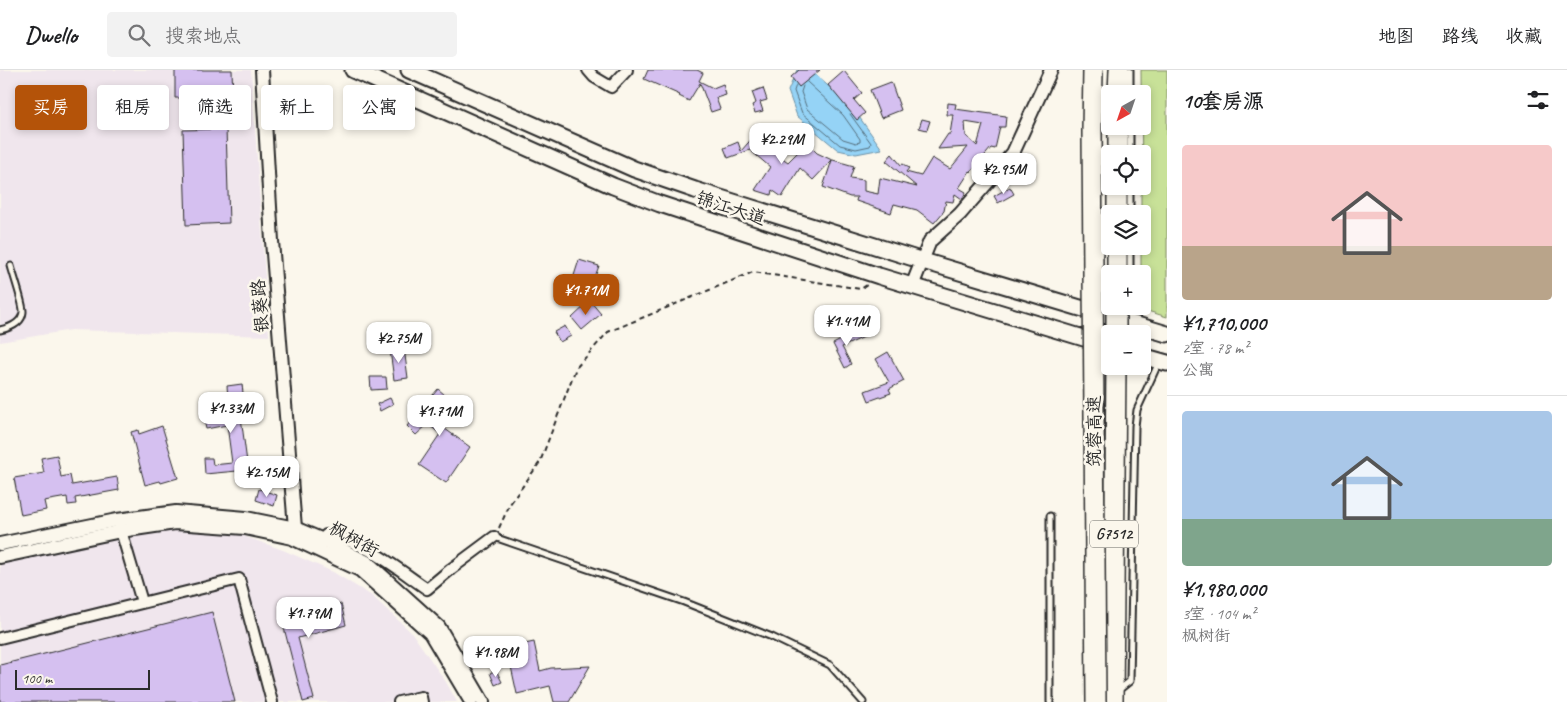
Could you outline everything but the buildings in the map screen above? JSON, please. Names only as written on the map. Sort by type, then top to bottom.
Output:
[{"type":"highway","name":"筑蓉高速","points":[[1093,70],[1096,702]]},
{"type":"highway","points":[[1118,85],[1119,70]]},
{"type":"highway","name":"筑蓉高速","points":[[1116,375],[1116,695]]},
{"type":"main road","name":"锦江大道","points":[[353,70],[613,186],[660,204],[879,276],[1101,343]]},
{"type":"main road","name":"锦江大道","points":[[409,70],[634,169],[695,190],[923,261],[1101,308]]},
{"type":"main road","name":"锦江大道","points":[[1122,315],[1167,334]]},
{"type":"street","name":"银葵路","points":[[262,70],[272,241],[294,533]]},
{"type":"street","points":[[588,70],[594,77],[611,87],[627,70]]},
{"type":"street","points":[[912,286],[930,240],[960,214],[1013,153],[1051,70]]},
{"type":"street","name":"枫树街","points":[[0,544],[119,526],[175,523],[294,533],[367,562],[439,628],[483,702]]},
{"type":"street","name":"枫树街","points":[[0,557],[119,526]]},
{"type":"street","points":[[119,526],[142,602]]},
{"type":"street","points":[[318,544],[326,534],[334,535],[368,549],[427,589],[494,537]]},
{"type":"street","name":"枫树街","points":[[318,544],[360,570],[430,633],[471,702]]},
{"type":"street","points":[[0,638],[239,579],[272,702]]},
{"type":"street","points":[[399,702],[421,697],[422,702]]},
{"type":"lane","points":[[1130,70],[1130,85]]},
{"type":"lane","points":[[0,330],[10,328],[19,321],[23,312],[11,266]]},
{"type":"lane","points":[[1116,695],[1130,681],[1135,426],[1137,410],[1163,362]]},
{"type":"lane","points":[[1050,516],[1050,702]]},
{"type":"lane","points":[[494,537],[684,602],[772,637],[830,664],[863,702]]},
{"type":"path","points":[[494,537],[510,504],[540,462],[576,368],[608,332],[753,272],[861,289],[879,276]]},
{"type":"shaded area","points":[[0,70],[251,70],[269,336],[71,330],[0,342]]},
{"type":"shaded area","points":[[168,530],[230,531],[283,550],[333,572],[372,596],[412,633],[446,682],[457,702],[0,702],[0,563],[95,541]]},
{"type":"green space","points":[[1141,70],[1167,70],[1167,317],[1151,312],[1151,265],[1141,265],[1141,255],[1151,255],[1151,205],[1141,205],[1141,195],[1151,195],[1151,145],[1142,145],[1142,135],[1151,135],[1151,85],[1141,85]]},
{"type":"water","points":[[797,70],[810,70],[852,107],[882,149],[856,154],[838,150],[797,116],[788,91]]}]
